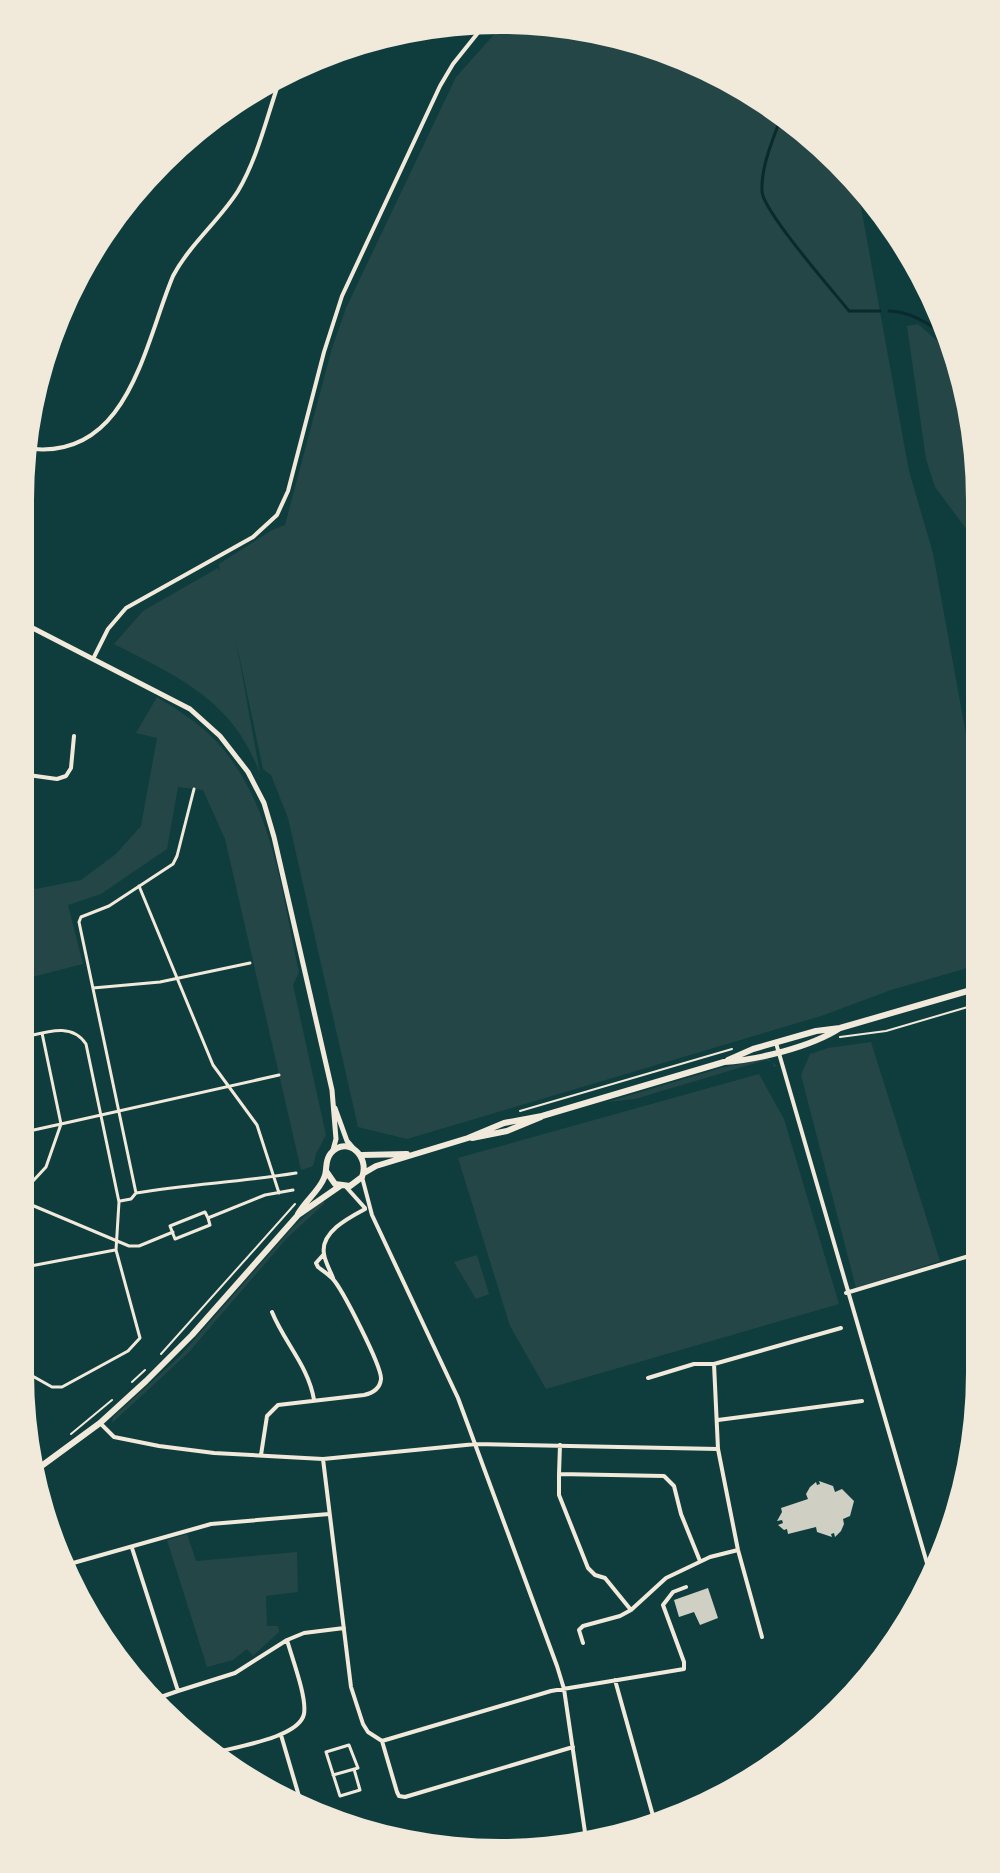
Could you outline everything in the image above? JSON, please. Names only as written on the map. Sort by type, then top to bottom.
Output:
[{"type":"main road","points":[[298,1215],[342,1186],[355,1184],[372,1168],[410,1154],[468,1138],[501,1133],[542,1116],[724,1062],[742,1053],[966,991]]},
{"type":"main road","points":[[724,1062],[750,1060],[818,1039],[840,1028]]},
{"type":"main road","points":[[43,1465],[100,1423],[173,1355],[298,1215],[322,1182],[327,1160],[333,1151],[353,1148],[365,1163],[363,1175]]},
{"type":"main road","points":[[360,1154],[410,1154]]},
{"type":"main road","points":[[326,1171],[329,1178],[342,1186]]},
{"type":"street","points":[[93,659],[108,629],[126,608],[253,537],[277,515],[288,491],[324,352],[342,296],[440,86],[476,35]]},
{"type":"street","points":[[37,449],[76,442],[91,434],[121,407],[134,382],[173,276],[182,259],[238,190],[250,168],[276,91]]},
{"type":"street","points":[[34,629],[190,709],[220,736],[248,772],[264,803],[274,837],[335,1107],[347,1141],[353,1148]]},
{"type":"street","points":[[34,776],[57,779],[66,776],[71,768],[74,736]]},
{"type":"street","points":[[136,1193],[79,922],[81,917],[109,906],[173,864],[194,789]]},
{"type":"street","points":[[139,886],[213,1065],[257,1125],[279,1193]]},
{"type":"street","points":[[93,988],[160,982],[250,963]]},
{"type":"street","points":[[34,1035],[65,1030],[81,1036],[86,1044],[119,1202],[116,1250],[140,1338],[128,1351],[62,1387],[52,1387],[34,1377]]},
{"type":"street","points":[[34,1180],[46,1167],[61,1124],[42,1033]]},
{"type":"street","points":[[776,1043],[926,1561]]},
{"type":"street","points":[[34,1130],[279,1075]]},
{"type":"street","points":[[333,1151],[336,1143],[335,1107]]},
{"type":"street","points":[[119,1202],[131,1199],[136,1193],[185,1184],[296,1173]]},
{"type":"street","points":[[363,1175],[372,1215],[439,1356],[476,1444],[564,1689],[585,1831]]},
{"type":"street","points":[[342,1186],[353,1192],[372,1215]]},
{"type":"street","points":[[208,1218],[265,1195],[293,1190]]},
{"type":"street","points":[[34,1206],[129,1246],[139,1246],[173,1232]]},
{"type":"street","points":[[261,1455],[264,1426],[271,1410],[284,1402],[371,1394],[380,1383],[381,1377],[360,1326],[334,1280],[324,1254],[329,1234],[365,1209]]},
{"type":"street","points":[[205,1212],[208,1218],[210,1225],[175,1239],[170,1226],[205,1212]]},
{"type":"street","points":[[34,1265],[116,1250]]},
{"type":"street","points":[[324,1254],[316,1263],[334,1280]]},
{"type":"street","points":[[846,1293],[966,1257]]},
{"type":"street","points":[[272,1312],[280,1333],[290,1341],[313,1391],[314,1400]]},
{"type":"street","points":[[648,1378],[694,1364],[714,1364],[841,1328]]},
{"type":"street","points":[[714,1364],[718,1449],[738,1550],[762,1637]]},
{"type":"street","points":[[718,1420],[862,1401]]},
{"type":"street","points":[[100,1423],[114,1437],[159,1446],[214,1453],[323,1459],[476,1444],[718,1449]]},
{"type":"street","points":[[560,1445],[559,1495],[588,1568],[595,1575],[605,1578],[631,1610]]},
{"type":"street","points":[[323,1459],[351,1687],[359,1715],[368,1732],[382,1741],[397,1792],[405,1797],[573,1747]]},
{"type":"street","points":[[559,1474],[664,1476],[674,1486],[681,1514],[700,1561]]},
{"type":"street","points":[[74,1563],[211,1524],[329,1514]]},
{"type":"street","points":[[132,1548],[178,1691]]},
{"type":"street","points":[[583,1643],[579,1630],[583,1626],[620,1616],[666,1578],[700,1561],[738,1550]]},
{"type":"street","points":[[382,1741],[564,1689],[684,1669],[663,1605],[673,1592],[686,1587]]},
{"type":"street","points":[[164,1696],[235,1673],[287,1640],[304,1633],[344,1628]]},
{"type":"street","points":[[226,1750],[281,1735],[295,1728],[304,1714],[287,1640]]},
{"type":"street","points":[[615,1680],[652,1813]]},
{"type":"street","points":[[281,1735],[298,1793]]},
{"type":"street","points":[[333,1775],[354,1769],[358,1768],[349,1745],[326,1752],[333,1775],[340,1796],[360,1790],[354,1769]]},
{"type":"path","points":[[835,1038],[886,1031],[966,1008]]},
{"type":"path","points":[[516,1112],[734,1048]]},
{"type":"path","points":[[153,1362],[296,1202]]},
{"type":"path","points":[[128,1386],[146,1369]]},
{"type":"path","points":[[68,1436],[117,1396]]},
{"type":"shaded area","points":[[494,34],[561,38],[650,59],[733,96],[784,130],[830,170],[861,205],[909,471],[933,553],[966,734],[966,968],[891,990],[821,1016],[407,1139],[358,1127],[288,818],[271,775],[263,769],[236,641],[260,774],[249,749],[220,709],[182,680],[114,644],[143,611],[218,568],[220,572],[219,564],[285,525],[332,348],[346,308],[456,77]]},
{"type":"shaded area","points":[[918,324],[938,341],[950,379],[962,439],[966,529],[935,487],[926,459],[907,326]]},
{"type":"shaded area","points":[[157,697],[180,712],[203,728],[235,765],[263,821],[280,881],[299,972],[293,985],[326,1135],[313,1166],[301,1170],[225,839],[203,790],[178,787],[167,849],[101,894],[68,905],[83,964],[34,976],[34,888],[81,880],[116,854],[141,826],[157,738],[136,733]]},
{"type":"shaded area","points":[[871,1042],[940,1261],[856,1288],[801,1075],[810,1054],[828,1048]]},
{"type":"shaded area","points":[[767,1058],[772,1062],[766,1060],[635,1099],[607,1102],[721,1068]]},
{"type":"shaded area","points":[[759,1074],[784,1119],[839,1304],[546,1389],[510,1326],[458,1158]]},
{"type":"shaded area","points":[[324,1198],[324,1204],[287,1238],[188,1353],[112,1423],[113,1417],[180,1356],[292,1228]]},
{"type":"shaded area","points":[[477,1255],[489,1294],[476,1299],[454,1262]]},
{"type":"shaded area","points":[[187,1534],[196,1561],[297,1552],[298,1592],[266,1596],[267,1626],[278,1626],[279,1632],[253,1656],[247,1649],[233,1660],[207,1667],[167,1540]]},
{"type":"building","points":[[819,1481],[833,1486],[835,1492],[842,1489],[854,1501],[850,1516],[843,1519],[841,1531],[835,1537],[834,1533],[832,1537],[817,1532],[816,1527],[788,1534],[787,1529],[778,1525],[783,1523],[782,1520],[777,1521],[781,1508],[808,1499],[806,1494],[810,1487],[816,1482],[820,1484]]},
{"type":"building","points":[[708,1588],[718,1618],[700,1625],[694,1612],[679,1617],[674,1600]]},
{"type":"waterway","points":[[778,126],[763,173],[765,201],[785,232],[849,311],[880,311]]},
{"type":"waterway","points":[[889,311],[915,317],[933,327]]}]
